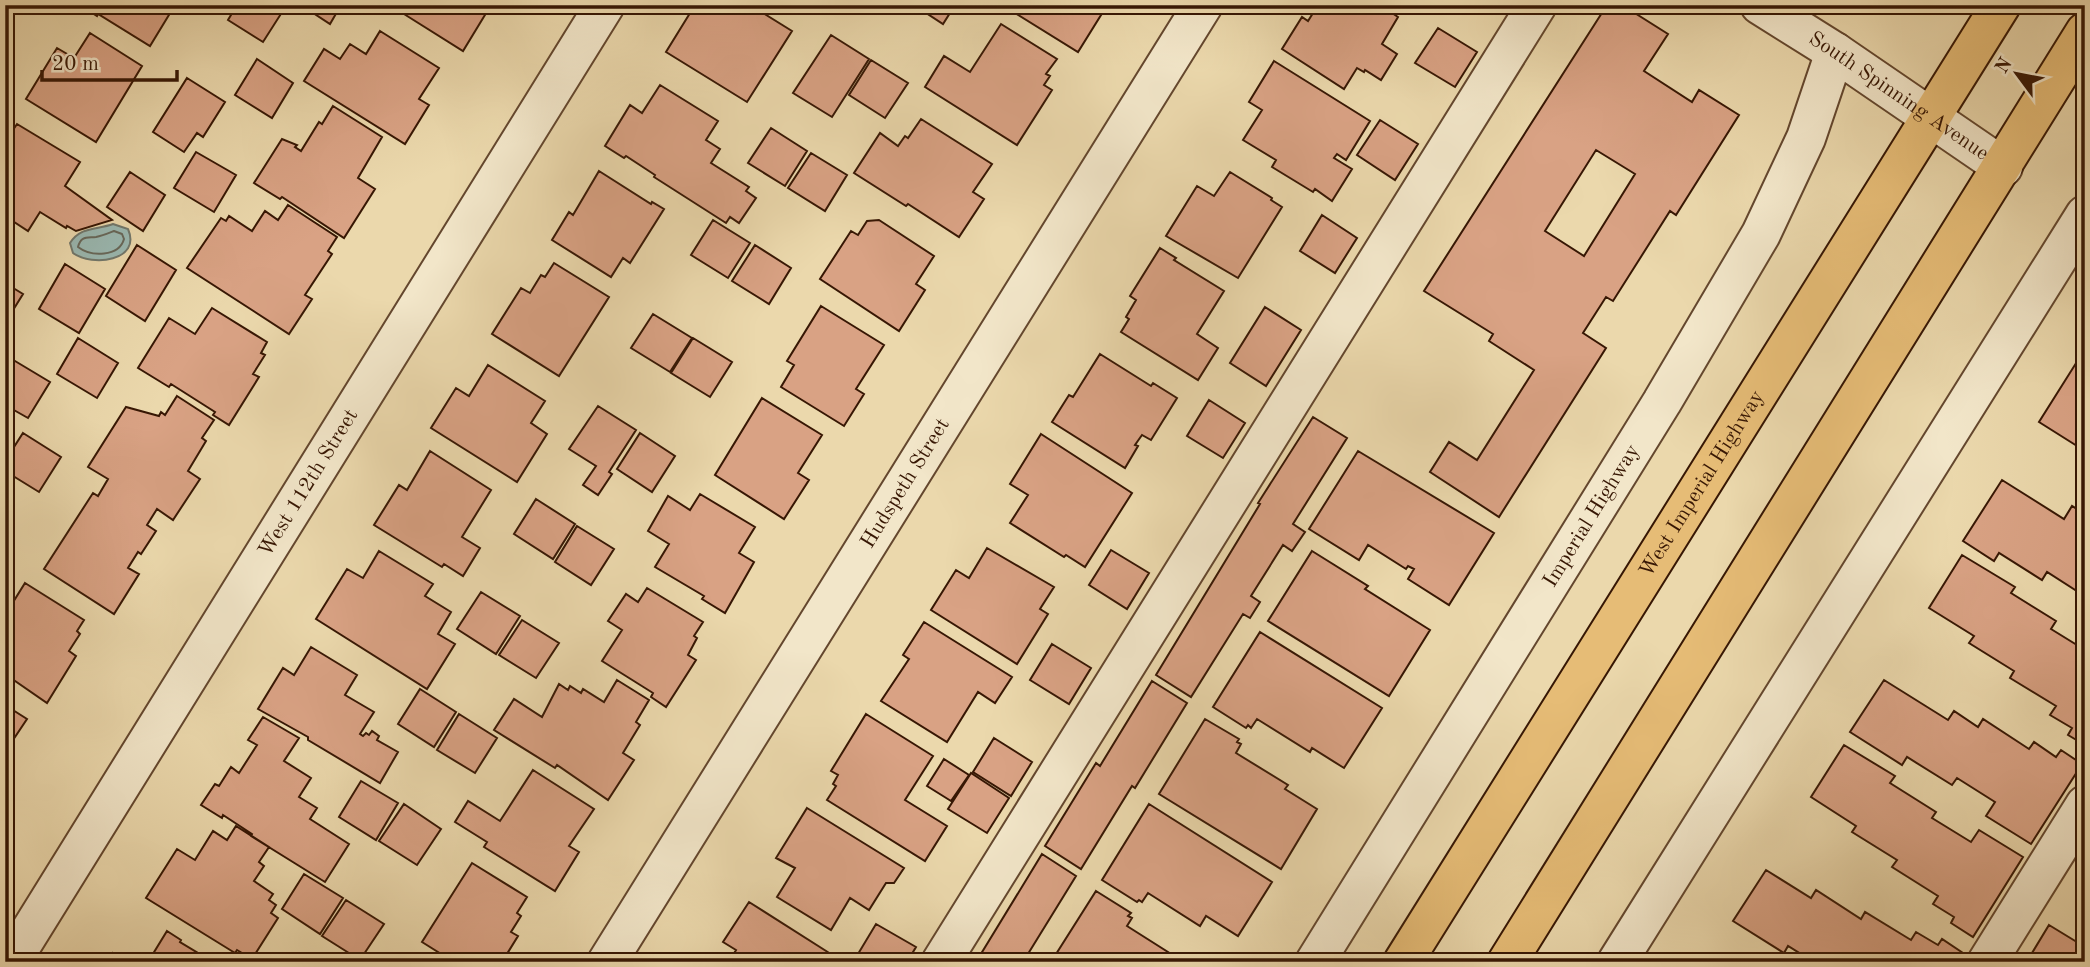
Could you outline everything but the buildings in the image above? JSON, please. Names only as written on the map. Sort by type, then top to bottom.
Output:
[{"type":"main road","name":"West Imperial Highway","points":[[1403,962],[2001,5]]},
{"type":"main road","points":[[1507,962],[2085,33]]},
{"type":"street","name":"West 112th Street","points":[[11,962],[605,5]]},
{"type":"street","name":"Hudspeth Street","points":[[607,962],[1203,5]]},
{"type":"street","points":[[941,962],[1537,5]]},
{"type":"street","name":"South Spinning Avenue","points":[[1760,5],[1835,51],[2003,167]]},
{"type":"street","name":"Imperial Highway","points":[[1315,962],[1662,402],[1761,234],[1806,138],[1835,51]]},
{"type":"street","points":[[1633,956],[2085,215]]},
{"type":"street","points":[[1987,962],[2085,805]]},
{"type":"water","points":[[113,224],[128,229],[130,240],[128,248],[122,254],[113,258],[92,260],[73,253],[70,243],[79,234]]}]
